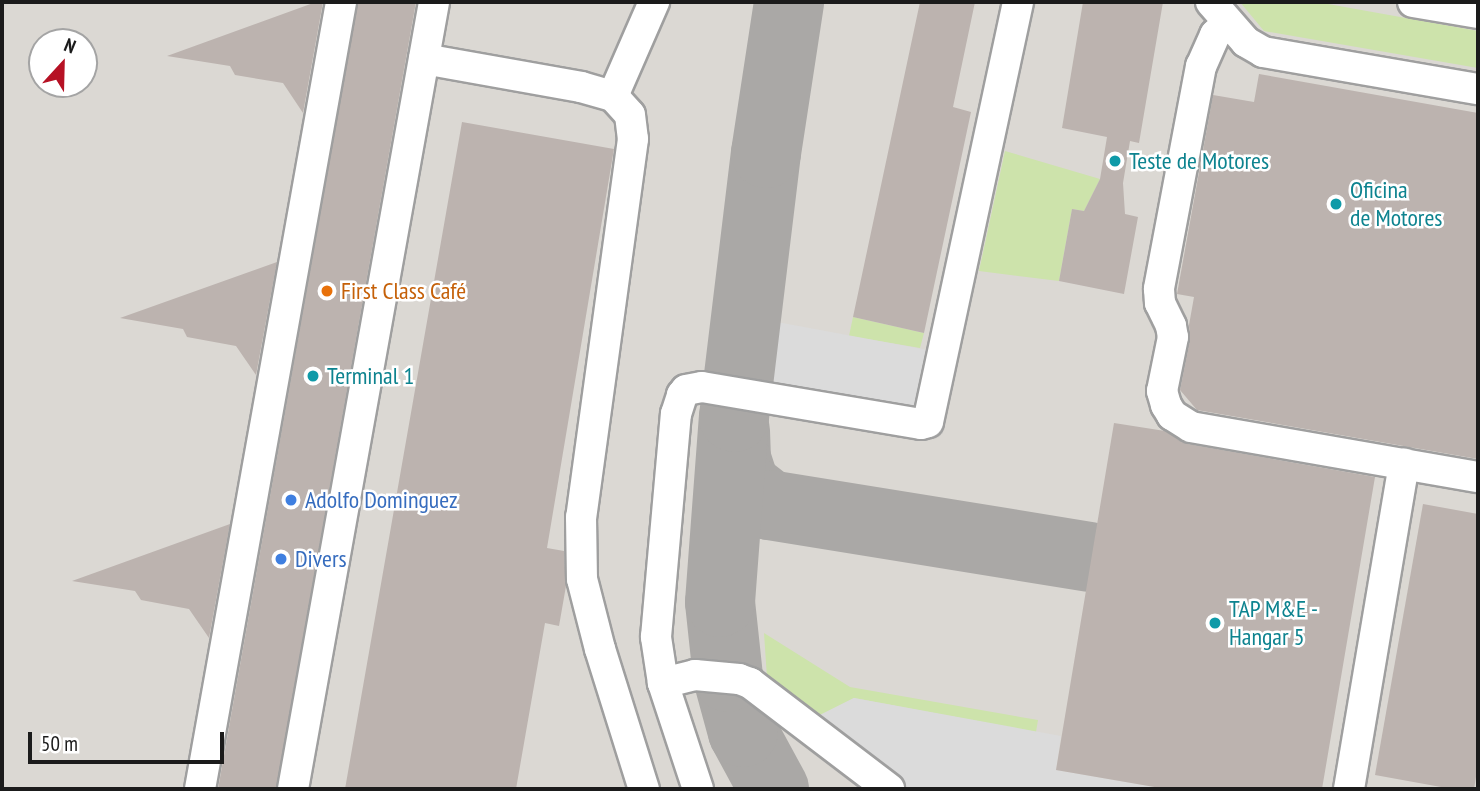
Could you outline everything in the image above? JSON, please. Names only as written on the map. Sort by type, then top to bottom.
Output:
[{"type":"lane","points":[[200,789],[341,2]]},
{"type":"lane","points":[[293,789],[434,2]]},
{"type":"lane","points":[[613,96],[654,2]]},
{"type":"lane","points":[[698,789],[663,683],[656,637],[676,414],[682,395],[686,390],[702,387],[921,424],[928,422],[1018,2]]},
{"type":"lane","points":[[1413,2],[1478,13]]},
{"type":"lane","points":[[1219,12],[1246,42],[1263,52],[1478,89]]},
{"type":"lane","points":[[1219,12],[1215,35],[1201,66],[1159,289],[1160,303],[1173,337],[1162,391],[1166,405],[1172,415],[1191,427],[1478,477]]},
{"type":"lane","points":[[424,59],[581,87],[613,96],[630,115],[634,139],[581,517],[582,579],[600,649],[644,789]]},
{"type":"lane","points":[[1349,789],[1404,464]]},
{"type":"lane","points":[[663,683],[684,677],[709,675],[750,683],[889,789]]},
{"type":"shaded area","points":[[2,2],[1478,2],[1478,789],[2,789]]},
{"type":"shaded area","points":[[777,322],[944,353],[930,418],[768,398]]},
{"type":"shaded area","points":[[854,698],[1061,736],[1056,770],[1166,789],[869,789],[837,764],[820,715]]},
{"type":"green space","points":[[1240,2],[1317,2],[1478,31],[1478,68],[1264,31]]},
{"type":"green space","points":[[1005,151],[1100,179],[1084,211],[1072,209],[1059,281],[979,271]]},
{"type":"green space","points":[[853,317],[924,333],[920,348],[849,336]]},
{"type":"green space","points":[[764,633],[850,687],[1038,720],[1036,732],[854,698],[820,715],[767,678]]},
{"type":"building","points":[[316,2],[323,2],[303,113],[283,83],[235,75],[230,66],[167,56]]},
{"type":"building","points":[[358,2],[416,2],[276,789],[218,789]]},
{"type":"building","points":[[920,2],[975,2],[953,107],[971,112],[924,333],[853,317]]},
{"type":"building","name":"Teste de Motores","points":[[1083,2],[1163,2],[1139,143],[1130,141],[1123,183],[1125,214],[1138,217],[1124,294],[1059,281],[1072,209],[1084,211],[1100,179],[1107,137],[1062,128]]},
{"type":"building","name":"Oficina de Motores","points":[[1259,74],[1478,113],[1478,459],[1197,410],[1180,390],[1190,340],[1189,325],[1194,297],[1177,294],[1213,95],[1254,102]]},
{"type":"building","points":[[462,122],[614,149],[547,548],[564,551],[566,586],[559,626],[545,623],[516,789],[345,789]]},
{"type":"building","points":[[277,262],[256,375],[236,346],[187,337],[183,329],[120,318]]},
{"type":"building","name":"TAP M&E - Hangar 5","points":[[1114,423],[1165,431],[1188,444],[1375,477],[1322,789],[1166,789],[1056,770]]},
{"type":"building","points":[[1423,504],[1478,514],[1478,765],[1474,789],[1452,789],[1375,775]]},
{"type":"building","points":[[230,524],[209,638],[189,609],[141,600],[135,591],[72,581]]},
{"type":"taxiway","points":[[774,789],[743,732],[728,677],[720,602],[734,417],[766,153],[789,2]]},
{"type":"taxiway","points":[[735,431],[736,459],[745,486],[769,505],[1090,557]]},
{"type":"place","name":"Teste de Motores","points":[[1115,161]]},
{"type":"place","name":"Oficina de Motores","points":[[1336,204]]},
{"type":"place","name":"First Class Café","points":[[327,291]]},
{"type":"place","name":"Terminal 1","points":[[313,376]]},
{"type":"place","name":"Adolfo Dominguez","points":[[291,500]]},
{"type":"place","name":"Divers","points":[[281,559]]},
{"type":"place","name":"TAP M&E - Hangar 5","points":[[1215,623]]}]
